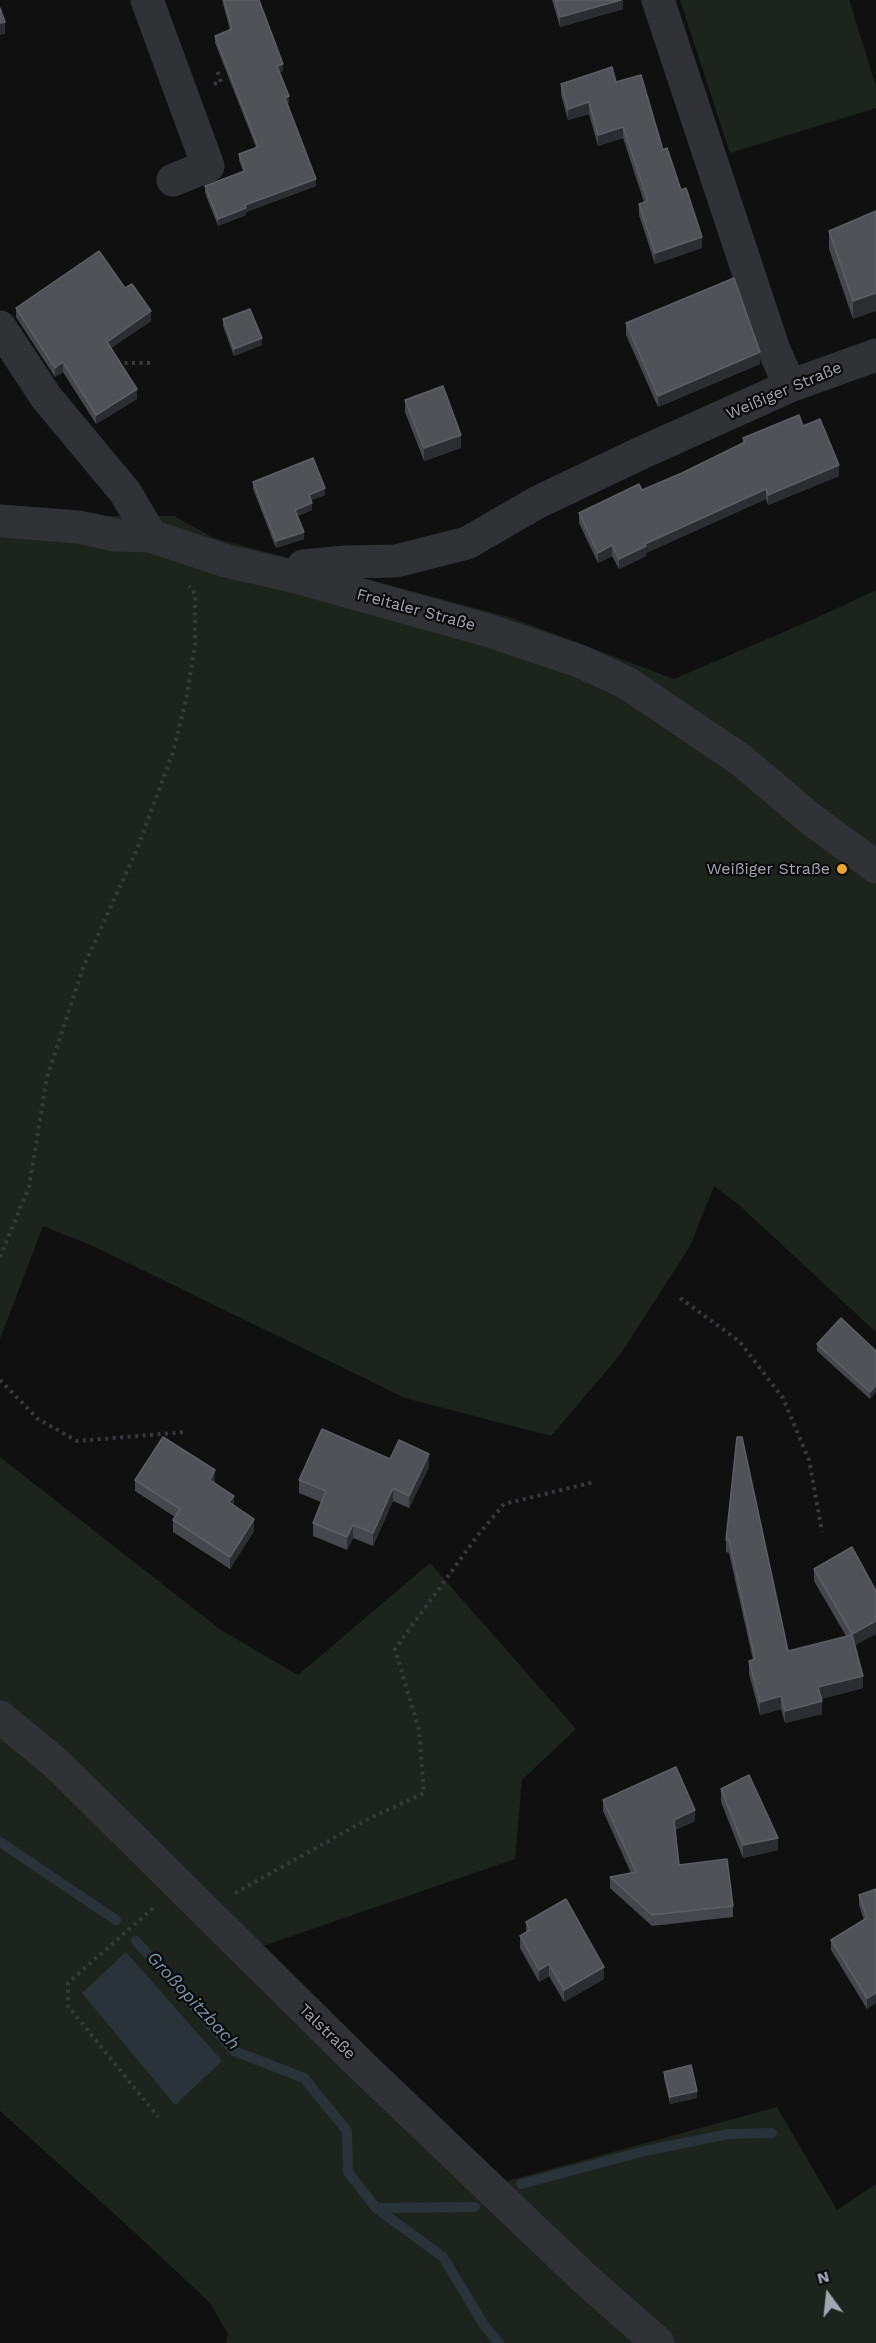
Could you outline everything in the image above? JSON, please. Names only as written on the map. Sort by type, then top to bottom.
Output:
[{"type":"street","points":[[147,0],[208,166],[173,180]]},
{"type":"street","points":[[658,0],[774,350],[790,386]]},
{"type":"street","points":[[0,327],[46,397],[125,492],[151,536]]},
{"type":"street","name":"Weißiger Straße","points":[[300,578],[303,566],[396,561],[467,543],[538,502],[641,453],[790,386],[876,355]]},
{"type":"street","name":"Freitaler Straße","points":[[0,521],[78,527],[116,535],[151,536],[226,561],[300,578],[490,631],[579,661],[627,683],[741,760],[812,820],[876,867]]},
{"type":"street","name":"Talstraße","points":[[0,1717],[58,1765],[203,1910],[566,2261],[658,2343]]},
{"type":"path","points":[[108,363],[152,363]]},
{"type":"path","points":[[0,1257],[29,1187],[47,1077],[83,968],[137,849],[173,752],[186,700],[195,645],[195,594],[183,578]]},
{"type":"path","points":[[680,1298],[739,1341],[783,1398],[808,1460],[822,1532]]},
{"type":"path","points":[[0,1380],[38,1419],[77,1441],[186,1432]]},
{"type":"path","points":[[203,1910],[366,1820],[424,1793],[419,1730],[395,1649],[478,1535],[504,1504],[594,1482]]},
{"type":"path","points":[[143,1917],[68,1983],[68,2006],[158,2117]]},
{"type":"shaded area","points":[[680,0],[849,0],[876,86],[876,108],[730,153]]},
{"type":"shaded area","points":[[0,507],[93,516],[174,516],[214,538],[512,618],[674,679],[876,590],[876,1332],[738,1204],[714,1186],[690,1246],[620,1355],[551,1436],[405,1398],[93,1246],[43,1226],[0,1339]]},
{"type":"shaded area","points":[[0,1457],[221,1630],[298,1675],[430,1563],[576,1729],[522,1780],[515,1859],[263,1946],[407,2089],[507,2181],[777,2107],[837,2210],[876,2184],[876,2343],[226,2343],[228,2334],[210,2303],[0,2111]]},
{"type":"shaded area","points":[[126,1952],[222,2061],[175,2105],[82,1993]]},
{"type":"building","points":[[224,0],[259,0],[283,64],[277,66],[289,96],[285,98],[316,179],[245,205],[246,208],[218,219],[205,186],[245,171],[239,154],[258,147],[215,36],[232,29]]},
{"type":"building","points":[[555,0],[621,0],[560,17]]},
{"type":"building","points":[[0,8],[5,22],[0,23]]},
{"type":"building","points":[[612,67],[616,82],[641,75],[663,150],[667,148],[681,190],[686,188],[702,237],[655,253],[639,204],[648,201],[623,127],[598,135],[589,102],[568,109],[561,84]]},
{"type":"building","points":[[876,211],[876,293],[853,301],[829,231]]},
{"type":"building","points":[[99,251],[125,288],[132,284],[151,311],[107,342],[137,389],[96,415],[63,362],[55,368],[16,308]]},
{"type":"building","points":[[734,278],[760,352],[658,396],[626,323]]},
{"type":"building","points":[[250,309],[262,338],[234,349],[223,319]]},
{"type":"building","points":[[443,386],[461,435],[424,448],[405,400]]},
{"type":"building","points":[[799,415],[803,426],[820,419],[839,465],[768,495],[766,489],[645,544],[646,546],[619,559],[612,545],[598,553],[579,513],[639,484],[642,490],[682,473],[745,442],[743,438]]},
{"type":"building","points":[[313,458],[325,488],[309,495],[312,503],[295,510],[304,532],[276,541],[253,482]]},
{"type":"building","points":[[841,1318],[876,1351],[876,1385],[870,1392],[817,1344]]},
{"type":"building","points":[[322,1429],[390,1459],[399,1440],[429,1454],[409,1496],[393,1488],[373,1533],[353,1525],[347,1537],[313,1523],[326,1491],[299,1480]]},
{"type":"building","points":[[163,1437],[215,1470],[210,1480],[234,1496],[229,1502],[254,1519],[230,1557],[173,1520],[180,1509],[135,1480]]},
{"type":"building","points":[[737,1437],[742,1437],[788,1651],[852,1635],[863,1676],[818,1687],[822,1701],[785,1711],[781,1696],[760,1702],[749,1661],[755,1659],[729,1540],[726,1540]]},
{"type":"building","points":[[852,1547],[876,1591],[876,1621],[852,1634],[814,1569]]},
{"type":"building","points":[[676,1767],[695,1810],[674,1820],[679,1865],[727,1859],[733,1906],[652,1915],[610,1877],[636,1872],[603,1800]]},
{"type":"building","points":[[749,1775],[778,1838],[743,1845],[721,1789]]},
{"type":"building","points":[[876,1889],[876,1993],[867,1998],[831,1940],[867,1918],[859,1895]]},
{"type":"building","points":[[566,1899],[604,1967],[564,1990],[549,1964],[539,1970],[520,1936],[530,1930],[526,1922]]},
{"type":"building","points":[[691,2065],[697,2091],[670,2097],[664,2072]]},
{"type":"waterway","name":"Großopitzbach","points":[[0,1842],[116,1920]]},
{"type":"waterway","name":"Großopitzbach","points":[[136,1941],[234,2051],[304,2078],[347,2131],[348,2172],[376,2208],[443,2257],[484,2325],[499,2343]]},
{"type":"waterway","points":[[521,2184],[645,2151],[728,2134],[772,2133]]},
{"type":"waterway","points":[[377,2208],[475,2207]]},
{"type":"place","name":"Weißiger Straße","points":[[842,869]]}]
